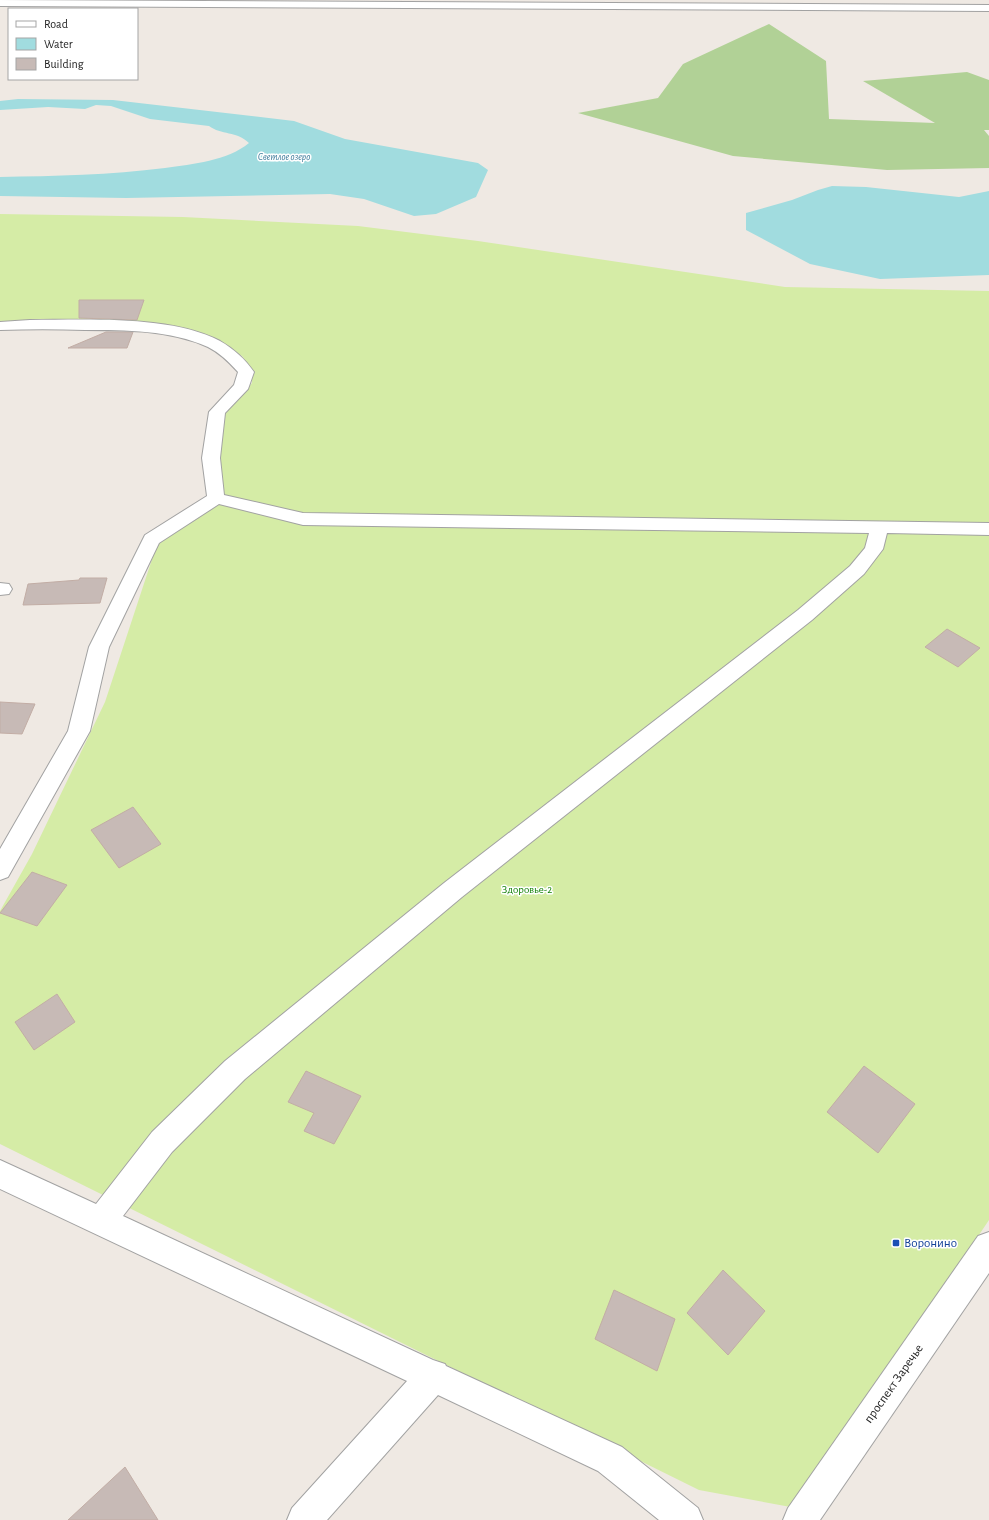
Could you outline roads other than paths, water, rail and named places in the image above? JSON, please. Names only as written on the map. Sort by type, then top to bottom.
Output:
[{"type":"street","points":[[0,3],[58,6],[312,2],[930,4],[989,8]]},
{"type":"street","points":[[0,326],[38,323],[126,326],[170,330],[208,341],[239,360],[246,372],[242,386],[217,412],[211,458],[216,498]]},
{"type":"street","points":[[0,870],[79,731],[99,647],[152,539],[216,498],[303,519],[989,529]]},
{"type":"street","points":[[101,1220],[162,1142],[235,1070],[453,890],[805,615],[857,570],[874,549],[879,528]]},
{"type":"street","points":[[0,1174],[610,1458],[686,1520]]},
{"type":"street","name":"проспект Заречье","points":[[800,1520],[989,1247]]},
{"type":"street","points":[[304,1520],[434,1375]]},
{"type":"water","name":"Светлое озеро","points":[[18,99],[113,100],[294,121],[345,139],[478,163],[488,170],[476,197],[436,214],[414,216],[364,199],[330,194],[126,198],[0,196],[0,177],[103,174],[165,168],[220,158],[231,154],[249,143],[244,139],[219,131],[209,126],[150,119],[111,106],[96,105],[85,109],[48,107],[0,110],[0,101]]},
{"type":"water","points":[[832,186],[866,187],[959,197],[989,191],[989,275],[880,279],[810,264],[746,230],[746,213],[792,200]]},
{"type":"place","name":"Воронино","points":[[896,1243]]},
{"type":"park label","name":"Здоровье-2","points":[[527,889]]}]
